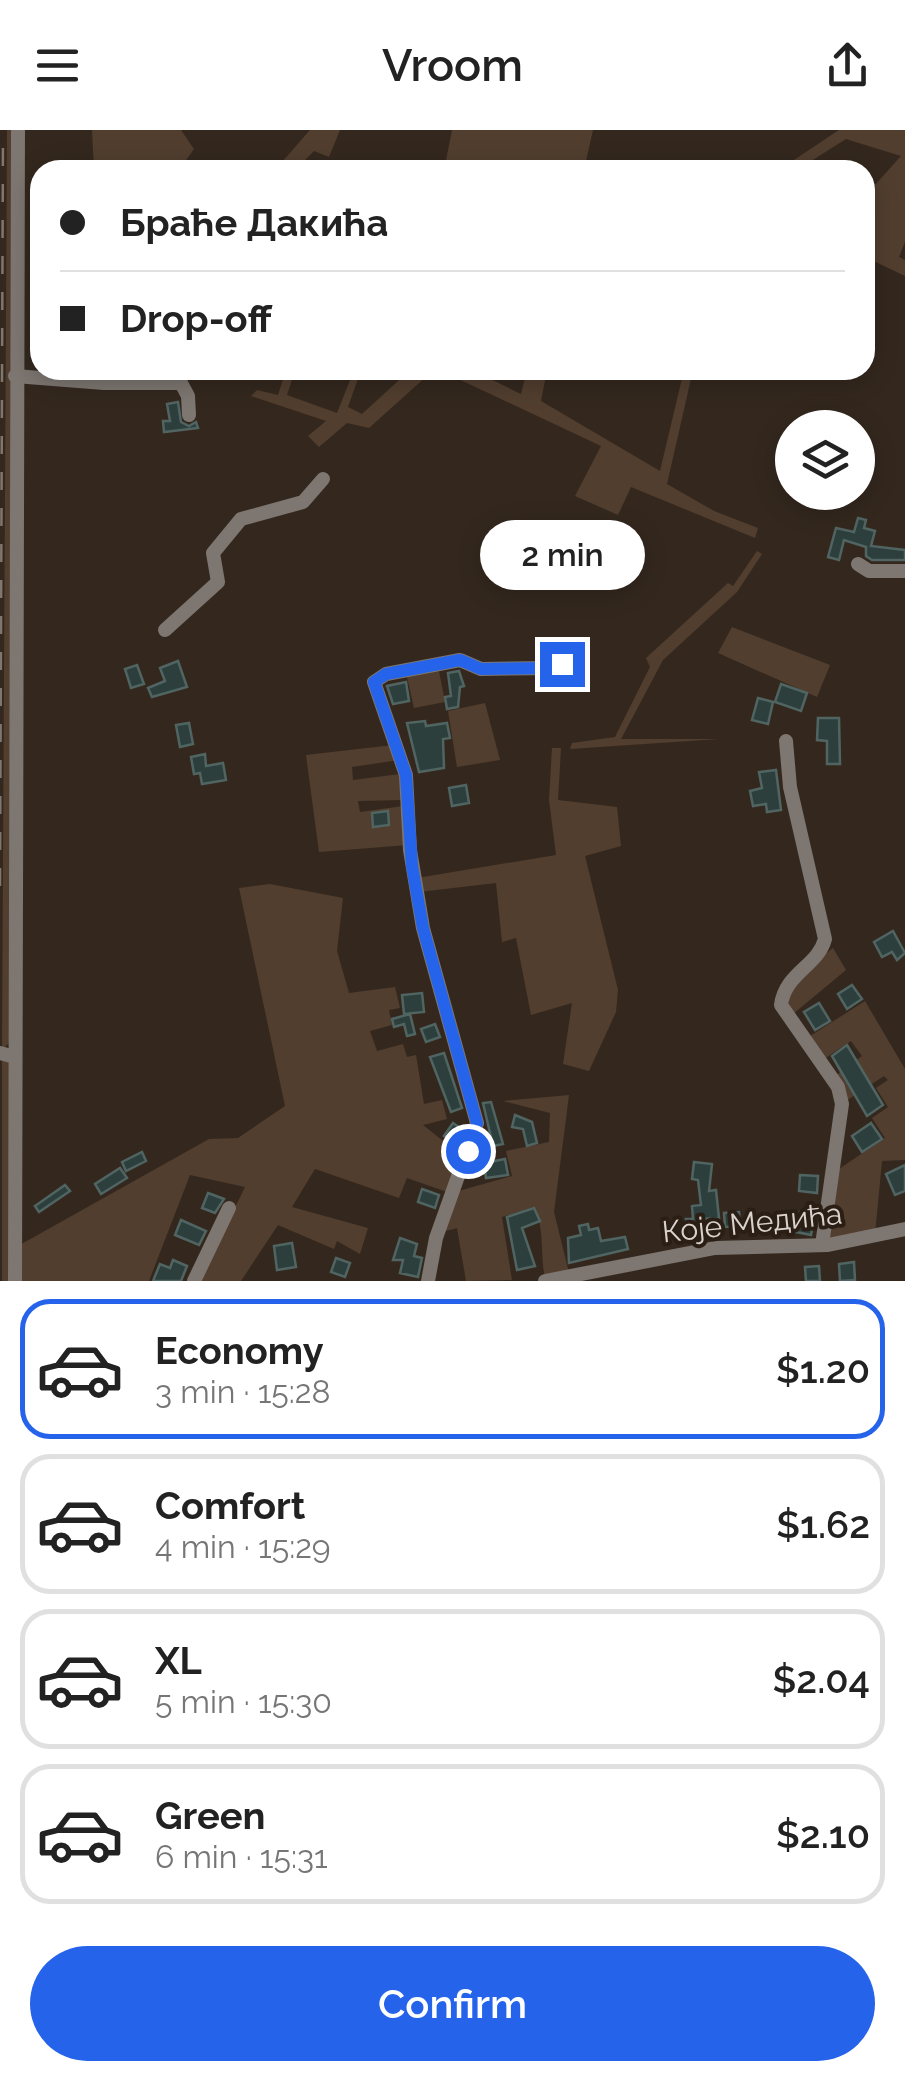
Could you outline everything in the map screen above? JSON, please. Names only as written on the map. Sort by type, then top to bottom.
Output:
[{"type":"street","points":[[15,1281],[7,1056],[18,130]]},
{"type":"street","points":[[15,376],[30,377]]},
{"type":"street","points":[[60,380],[104,384],[181,382],[188,396],[189,416]]},
{"type":"street","points":[[166,630],[218,582],[212,552],[241,519],[292,507],[314,492],[323,479]]},
{"type":"street","points":[[858,564],[869,571],[905,571]]},
{"type":"street","points":[[428,1281],[436,1238],[477,1127],[435,978],[412,866],[406,775],[374,682],[386,674],[460,660],[481,669],[552,668],[562,664]]},
{"type":"street","points":[[786,741],[790,787],[825,939],[822,949],[787,982],[782,1005],[838,1088],[842,1104],[822,1245]]},
{"type":"street","points":[[194,1281],[229,1208]]},
{"type":"street","name":"Које Медића","points":[[545,1281],[715,1248],[822,1245],[905,1230]]},
{"type":"shaded area","points":[[7,130],[14,130],[11,1041],[2,1050]]},
{"type":"shaded area","points":[[92,130],[181,130],[194,149],[186,160],[94,160]]},
{"type":"shaded area","points":[[310,130],[340,130],[329,157],[314,151],[305,160],[284,160]]},
{"type":"shaded area","points":[[452,130],[593,130],[586,160],[446,160]]},
{"type":"shaded area","points":[[839,130],[905,130],[905,242],[899,257],[905,260],[905,276],[875,262],[875,185],[901,156],[846,139],[813,160],[794,160]]},
{"type":"shaded area","points":[[283,380],[292,380],[287,395],[337,413],[350,380],[357,380],[348,407],[362,414],[399,380],[422,380],[369,428],[347,423],[319,447],[308,436],[326,421],[251,396],[257,390],[278,395]]},
{"type":"shaded area","points":[[460,380],[492,380],[521,394],[524,380],[545,380],[541,401],[660,471],[682,380],[691,380],[667,484],[714,511],[758,528],[755,538],[631,487],[618,515],[575,496],[601,446]]},
{"type":"shaded area","points":[[757,551],[762,554],[737,592],[663,660],[621,739],[719,739],[570,749],[572,743],[615,737],[650,667],[646,658],[728,583],[733,586]]},
{"type":"shaded area","points":[[732,627],[830,665],[817,697],[718,653]]},
{"type":"shaded area","points":[[437,661],[445,702],[414,708],[405,668]]},
{"type":"shaded area","points":[[485,703],[500,760],[457,767],[448,711]]},
{"type":"shaded area","points":[[393,745],[399,760],[352,767],[353,780],[400,774],[403,800],[358,801],[360,812],[403,806],[408,845],[319,852],[306,755]]},
{"type":"shaded area","points":[[552,748],[561,748],[558,800],[617,807],[621,846],[585,856],[618,990],[616,1012],[589,1071],[563,1064],[572,1003],[531,1015],[516,938],[502,942],[496,883],[419,892],[417,878],[556,855],[549,800]]},
{"type":"shaded area","points":[[270,884],[343,898],[337,951],[349,993],[395,987],[400,1008],[389,1010],[392,1025],[370,1031],[377,1051],[403,1044],[407,1057],[416,1055],[424,1104],[442,1100],[447,1119],[423,1125],[462,1156],[447,1192],[407,1178],[399,1198],[315,1169],[292,1207],[368,1228],[360,1254],[337,1241],[334,1249],[278,1225],[241,1281],[199,1281],[245,1187],[190,1175],[149,1281],[2,1281],[2,1059],[10,1061],[9,1251],[209,1139],[238,1138],[285,1106],[239,888]]},
{"type":"shaded area","points":[[833,948],[846,970],[793,1014],[787,998],[802,972]]},
{"type":"shaded area","points":[[865,1001],[905,1069],[905,1160],[882,1161],[875,1234],[825,1241],[833,1173],[885,1138],[872,1118],[888,1107],[876,1088],[888,1080],[884,1076],[846,1101],[835,1076],[862,1056],[851,1041],[824,1059],[807,1038]]},
{"type":"shaded area","points":[[569,1095],[554,1212],[569,1273],[545,1278],[540,1224],[534,1207],[502,1217],[512,1280],[466,1281],[457,1228],[439,1233],[455,1192],[512,1176],[506,1151],[549,1142],[550,1113],[503,1101]]},
{"type":"building","points":[[178,402],[181,422],[189,426],[196,422],[198,428],[164,432],[163,421],[170,421],[167,404]]},
{"type":"building","points":[[858,518],[866,520],[864,528],[875,531],[871,546],[905,550],[905,560],[872,560],[866,556],[866,547],[844,540],[839,560],[828,557],[836,528],[854,532]]},
{"type":"building","points":[[178,661],[187,687],[152,697],[148,688],[165,681],[160,668]]},
{"type":"building","points":[[137,665],[144,684],[131,688],[125,669]]},
{"type":"building","points":[[459,671],[464,686],[460,687],[458,707],[447,709],[445,697],[451,696],[448,673]]},
{"type":"building","points":[[406,682],[409,701],[393,704],[387,686]]},
{"type":"building","points":[[781,684],[807,693],[801,711],[775,702]]},
{"type":"building","points":[[758,698],[773,702],[768,724],[752,720]]},
{"type":"building","points":[[818,718],[839,718],[840,764],[827,764],[827,741],[817,740]]},
{"type":"building","points":[[425,721],[426,726],[447,723],[450,738],[443,739],[444,768],[419,772],[407,723]]},
{"type":"building","points":[[189,723],[193,744],[180,747],[176,725]]},
{"type":"building","points":[[205,754],[206,766],[223,763],[226,780],[202,784],[200,773],[194,774],[191,757]]},
{"type":"building","points":[[776,770],[781,810],[767,812],[766,804],[753,806],[750,791],[762,788],[759,772]]},
{"type":"building","points":[[466,785],[469,803],[452,806],[449,788]]},
{"type":"building","points":[[388,811],[389,825],[373,827],[372,813]]},
{"type":"building","points":[[893,931],[905,953],[897,960],[892,952],[882,957],[874,942]]},
{"type":"building","points":[[852,985],[862,999],[847,1009],[838,994]]},
{"type":"building","points":[[422,993],[424,1012],[404,1014],[402,995]]},
{"type":"building","points":[[819,1003],[830,1021],[815,1030],[804,1012]]},
{"type":"building","points":[[410,1014],[415,1034],[407,1036],[404,1024],[394,1027],[392,1019]]},
{"type":"building","points":[[435,1024],[440,1037],[426,1042],[421,1029]]},
{"type":"building","points":[[847,1045],[883,1105],[867,1116],[832,1056]]},
{"type":"building","points":[[444,1053],[462,1108],[451,1112],[430,1057]]},
{"type":"building","points":[[491,1102],[503,1144],[493,1146],[483,1103]]},
{"type":"building","points":[[515,1115],[532,1122],[537,1143],[527,1146],[523,1129],[512,1127]]},
{"type":"building","points":[[453,1123],[463,1130],[458,1145],[444,1136]]},
{"type":"building","points":[[871,1123],[882,1139],[862,1152],[852,1136]]},
{"type":"building","points":[[142,1152],[146,1161],[126,1171],[122,1162]]},
{"type":"building","points":[[505,1159],[508,1175],[486,1178],[484,1163]]},
{"type":"building","points":[[694,1162],[712,1164],[709,1191],[716,1190],[719,1218],[701,1219],[701,1227],[687,1228],[686,1219],[693,1219],[692,1206],[701,1205],[698,1180],[692,1179]]},
{"type":"building","points":[[905,1165],[905,1191],[895,1195],[886,1174]]},
{"type":"building","points":[[120,1168],[127,1178],[101,1194],[95,1184]]},
{"type":"building","points":[[800,1175],[818,1176],[817,1193],[799,1191]]},
{"type":"building","points":[[65,1185],[70,1191],[39,1212],[35,1206]]},
{"type":"building","points":[[422,1189],[439,1195],[435,1208],[418,1202]]},
{"type":"building","points":[[208,1193],[224,1199],[215,1213],[202,1208]]},
{"type":"building","points":[[534,1208],[540,1221],[522,1228],[535,1266],[517,1270],[507,1217]]},
{"type":"building","points":[[739,1212],[740,1226],[725,1227],[724,1213]]},
{"type":"building","points":[[800,1212],[815,1215],[811,1235],[796,1232]]},
{"type":"building","points":[[181,1220],[206,1231],[199,1245],[175,1235]]},
{"type":"building","points":[[588,1224],[589,1230],[598,1228],[601,1241],[625,1237],[628,1249],[569,1263],[568,1238],[581,1235],[579,1226]]},
{"type":"building","points":[[400,1238],[417,1244],[414,1256],[422,1258],[418,1277],[400,1273],[403,1260],[393,1260]]},
{"type":"building","points":[[292,1243],[296,1267],[277,1270],[274,1246]]},
{"type":"building","points":[[336,1258],[350,1263],[345,1277],[331,1272]]},
{"type":"building","points":[[173,1260],[187,1266],[181,1281],[153,1281],[160,1264],[170,1268]]},
{"type":"building","points":[[854,1262],[855,1280],[840,1281],[839,1264]]},
{"type":"building","points":[[819,1266],[820,1281],[806,1281],[805,1267]]},
{"type":"railway","points":[[0,886],[3,130]]},
{"type":"route","points":[[468,1151],[477,1123],[423,928],[412,866],[406,775],[378,706],[374,682],[386,674],[460,660],[481,669],[552,668],[562,664]]}]
